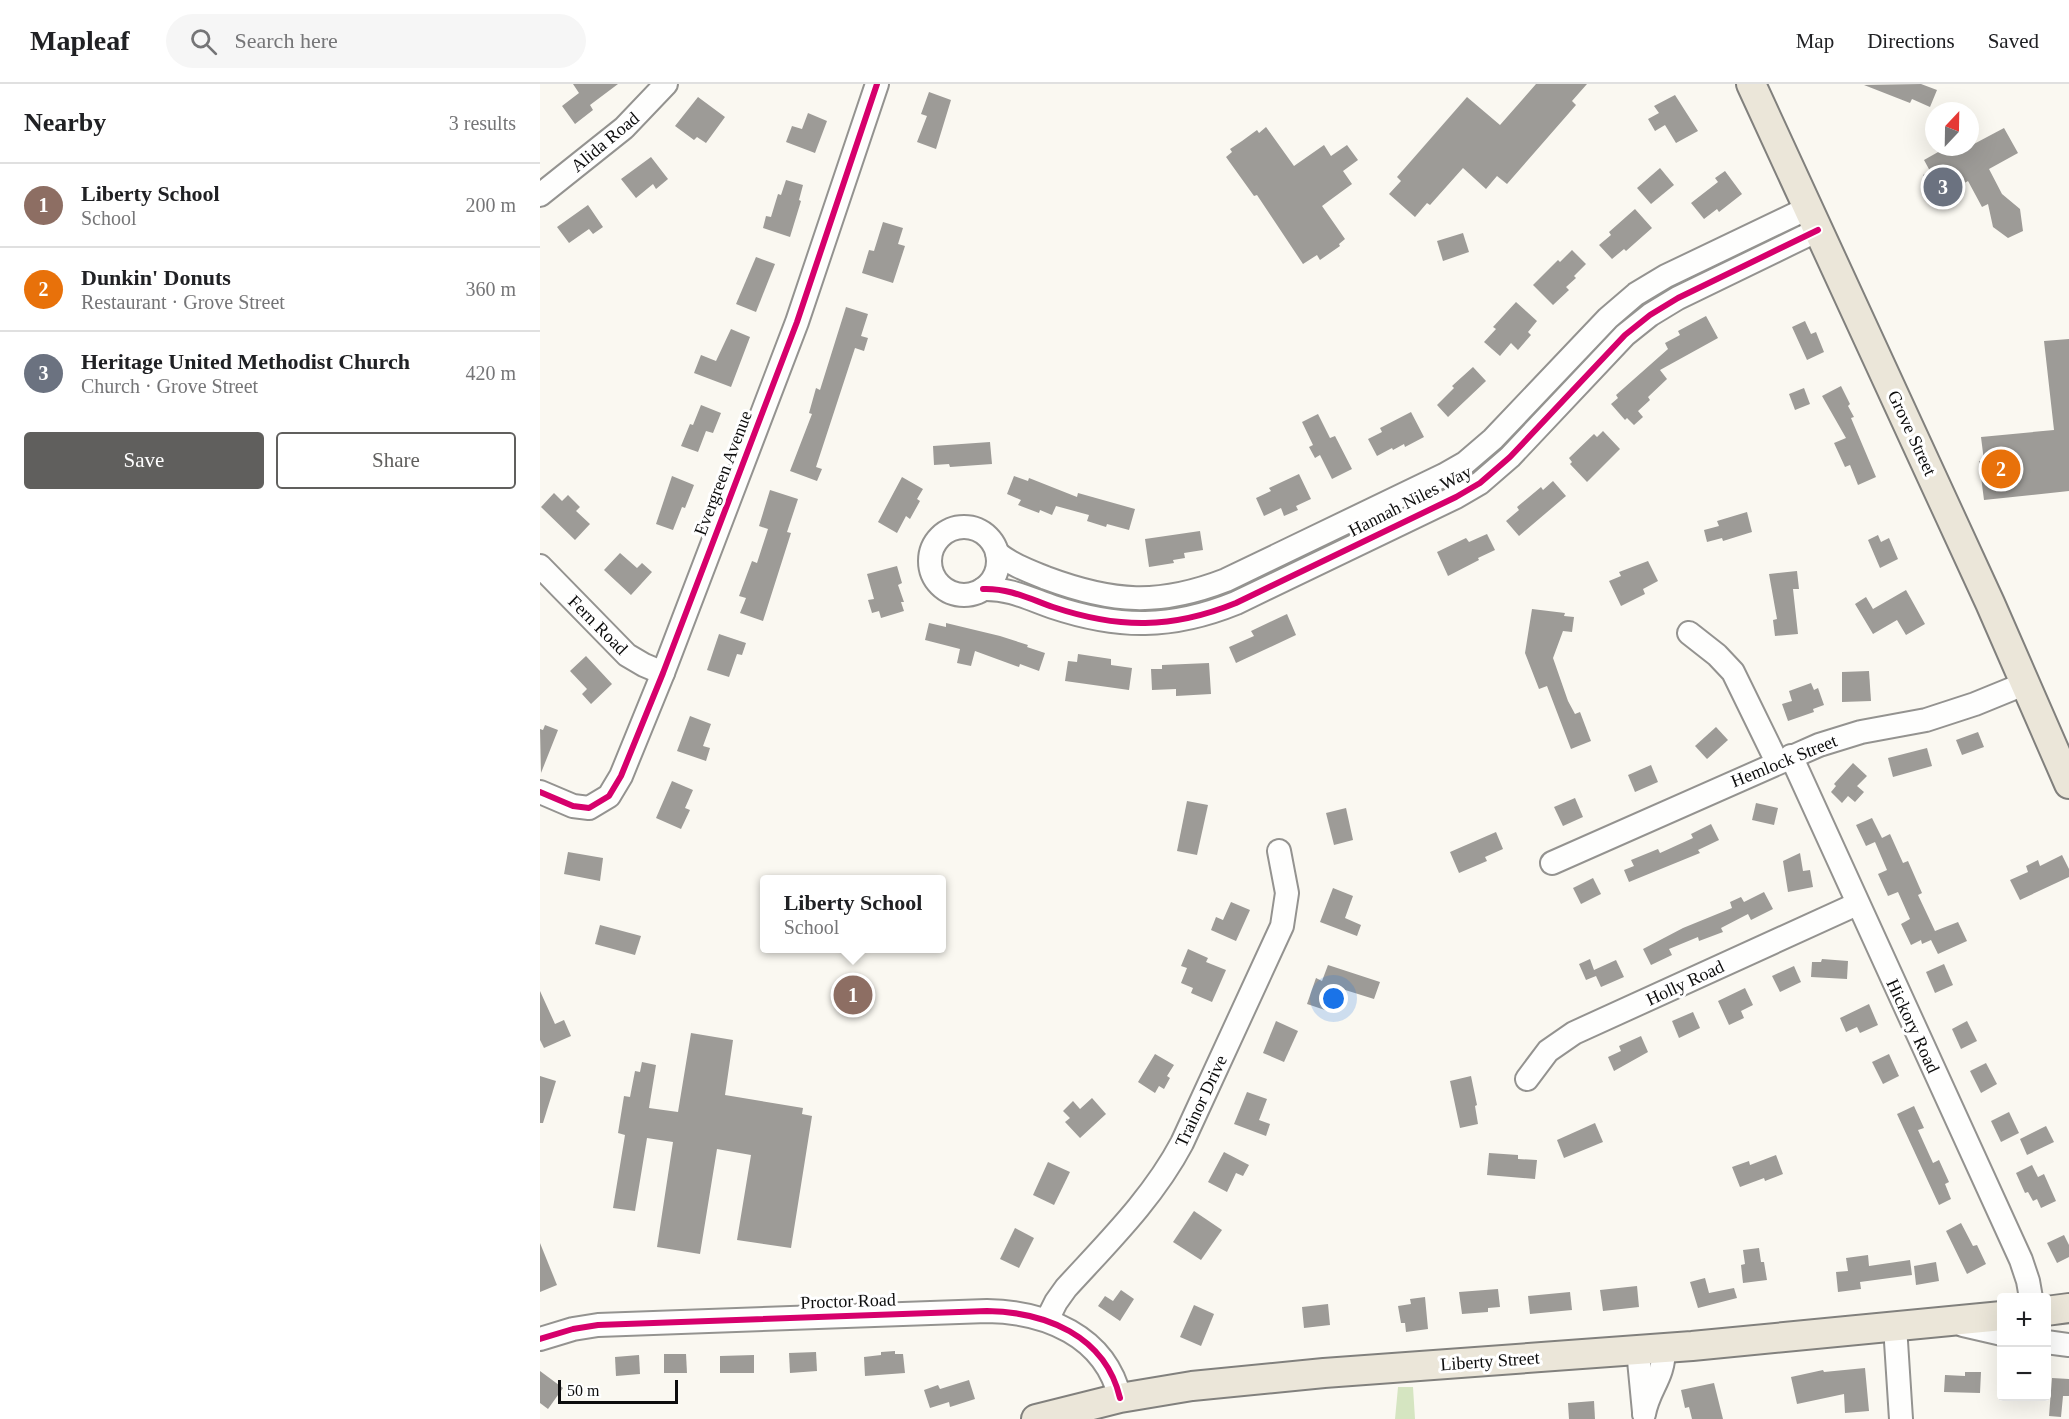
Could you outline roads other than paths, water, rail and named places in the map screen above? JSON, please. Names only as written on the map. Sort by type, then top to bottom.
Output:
[{"type":"main road","name":"Grove Street","points":[[1751,84],[1990,603],[2069,784]]},
{"type":"main road","points":[[2051,1310],[2069,1308]]},
{"type":"main road","name":"Liberty Street","points":[[1036,1419],[1120,1398],[1192,1386],[1651,1349],[1997,1316]]},
{"type":"street","name":"Alida Road","points":[[540,195],[624,128],[666,84]]},
{"type":"street","name":"Evergreen Avenue","points":[[540,792],[566,804],[582,808],[597,805],[609,796],[632,752],[797,322],[878,84]]},
{"type":"street","name":"Hannah Niles Way","points":[[1813,219],[1650,315],[1625,335],[1510,457],[1480,483],[1456,497],[1224,607],[1198,616],[1158,623],[1132,624],[1096,620],[1012,591],[983,589],[963,595],[952,593],[934,578],[930,567],[932,549],[938,538],[948,530],[966,527],[984,533],[991,540],[997,552],[1020,568],[1078,589],[1112,597],[1143,599],[1173,596],[1204,588],[1335,528],[1465,463],[1493,439],[1616,309],[1636,294],[1666,276],[1813,219]]},
{"type":"street","points":[[1540,390],[1558,407]]},
{"type":"street","points":[[1335,528],[1346,550]]},
{"type":"street","points":[[983,589],[992,580],[997,570],[997,552]]},
{"type":"street","name":"Fern Road","points":[[540,566],[627,654],[663,673]]},
{"type":"street","name":"Hickory Road","points":[[1689,633],[1717,655],[1733,672],[1784,759],[1857,904],[2021,1260],[2030,1293]]},
{"type":"street","name":"Hemlock Street","points":[[1552,862],[1784,759],[1831,741],[1861,732],[1926,720],[1975,704],[2024,684]]},
{"type":"street","name":"Trainor Drive","points":[[1047,1320],[1066,1288],[1145,1200],[1182,1143],[1282,926],[1287,893],[1279,851]]},
{"type":"street","name":"Holly Road","points":[[1527,1079],[1548,1052],[1574,1033],[1857,904]]},
{"type":"street","name":"Proctor Road","points":[[540,1339],[586,1327],[635,1324],[987,1311],[1026,1314],[1047,1320],[1075,1335],[1094,1350],[1114,1376],[1120,1398]]},
{"type":"street","name":"Liberty Street","points":[[1947,1321],[1997,1333]]},
{"type":"street","points":[[1894,1326],[1901,1419]]},
{"type":"street","points":[[2051,1342],[2069,1344]]},
{"type":"street","points":[[1644,1416],[1651,1349]]},
{"type":"place","name":"Heritage United Methodist Church","points":[[1943,187]]},
{"type":"place","name":"Dunkin' Donuts","points":[[2001,469]]},
{"type":"place","name":"Liberty School","points":[[853,995]]}]
